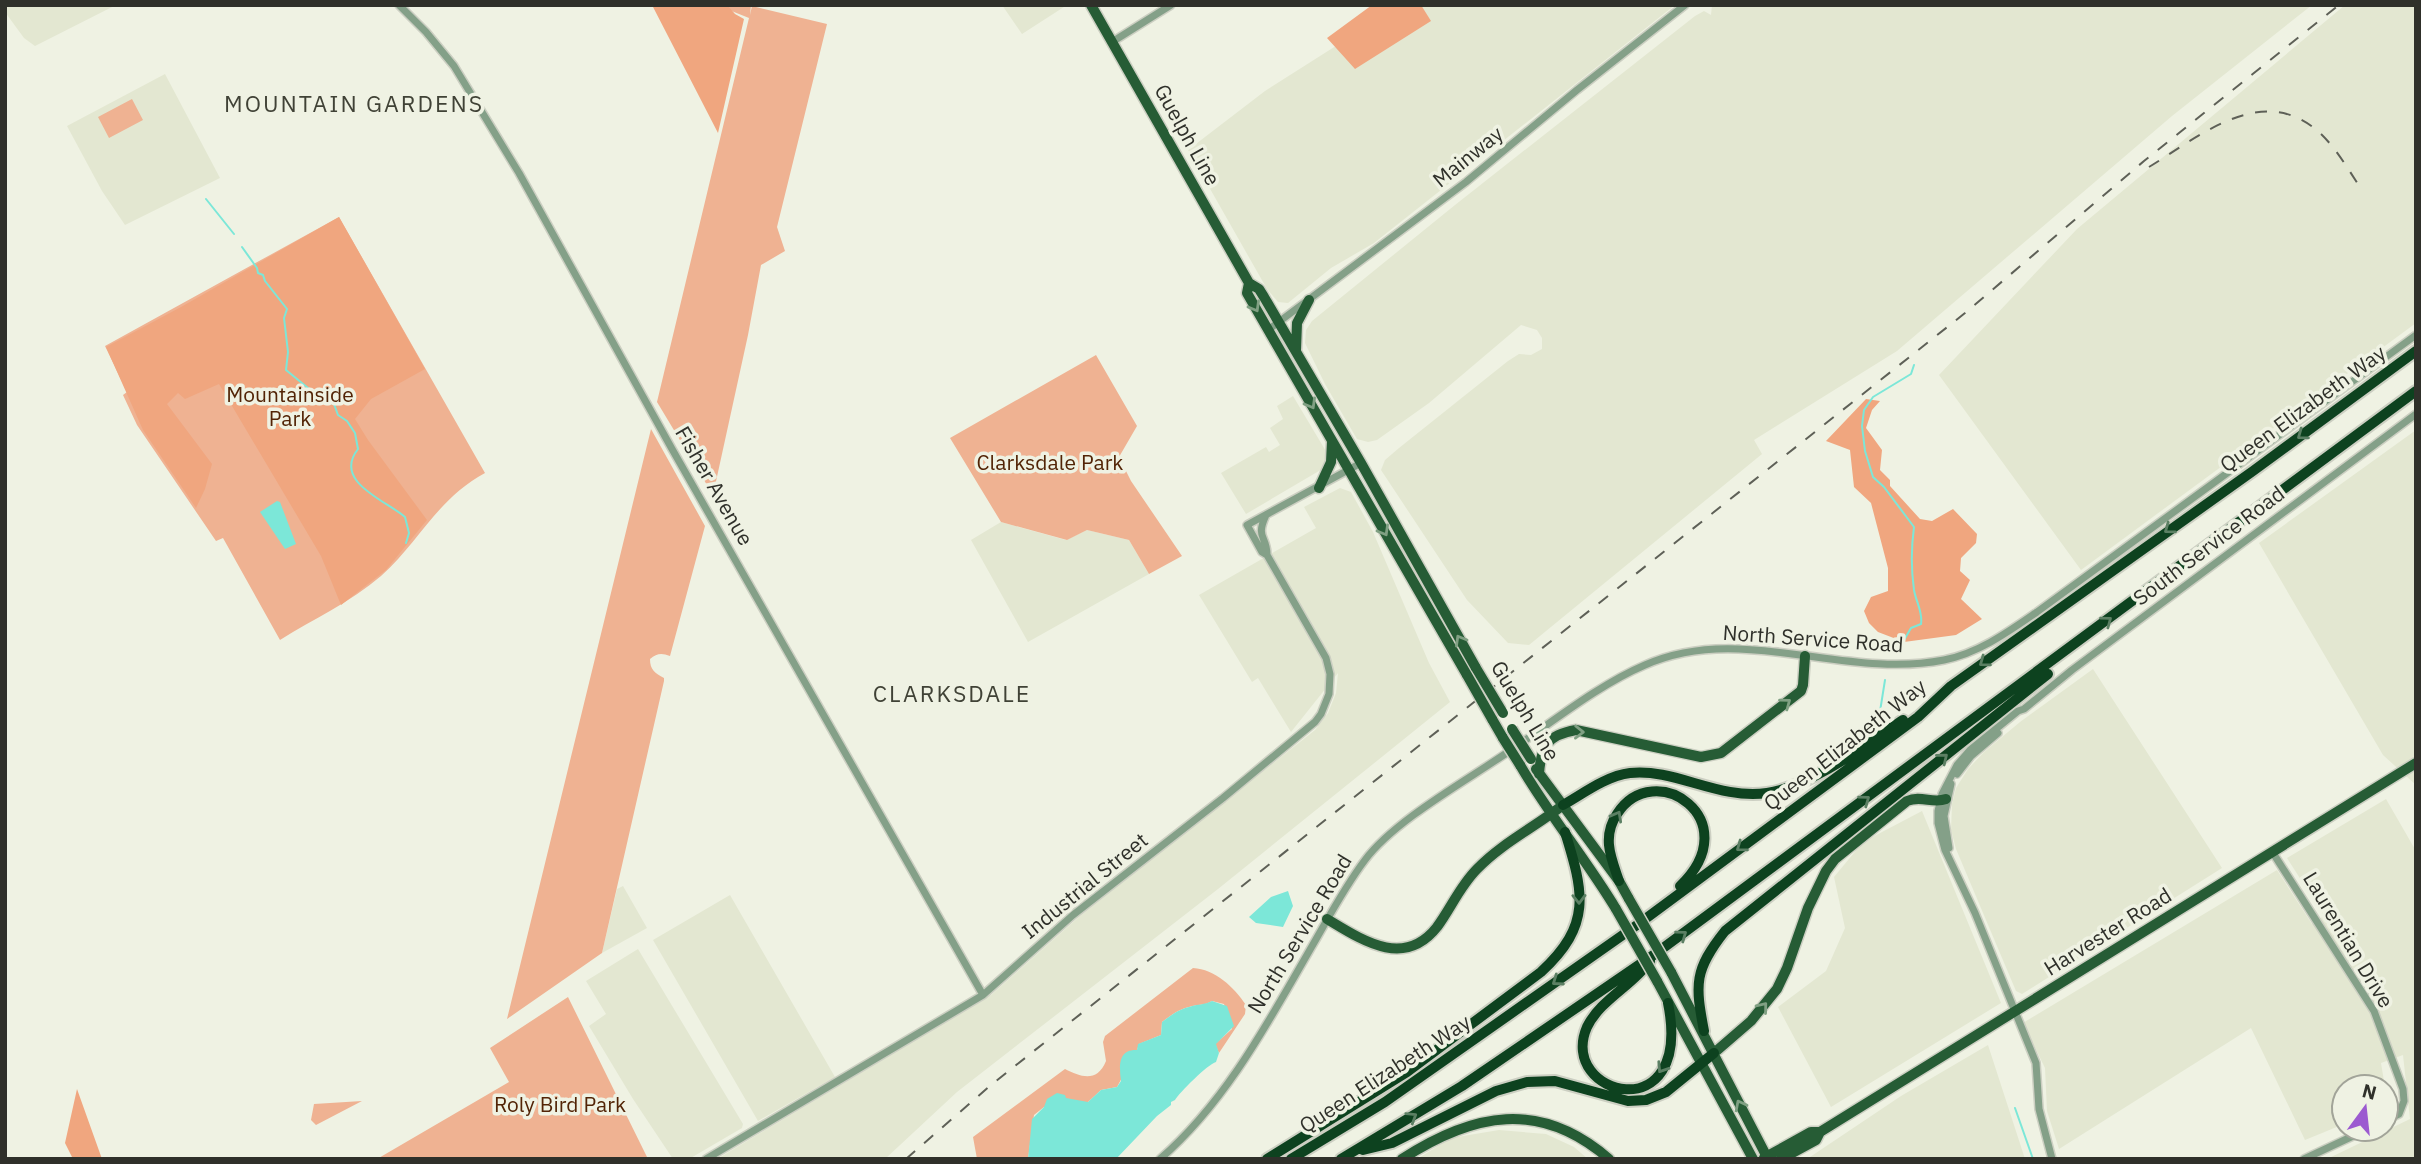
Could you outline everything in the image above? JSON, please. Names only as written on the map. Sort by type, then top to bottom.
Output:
[{"type":"highway","name":"Queen Elizabeth Way","points":[[1291,1159],[1385,1102],[1637,925],[1918,717],[1951,686],[2416,351]]},
{"type":"highway","points":[[1341,1159],[1462,1086],[1656,954],[2416,391]]},
{"type":"highway","points":[[1704,1031],[1697,994],[1700,968],[1709,950],[1725,931],[2057,666],[2074,646]]},
{"type":"highway","points":[[1563,806],[1602,783],[1631,773],[1661,775],[1738,794],[1787,789],[1808,780],[1849,755],[1951,686]]},
{"type":"highway","points":[[1619,881],[1608,844],[1612,821],[1621,807],[1637,795],[1655,791],[1674,794],[1686,801],[1704,828],[1706,839],[1703,854],[1695,871],[1637,925]]},
{"type":"highway","points":[[1267,1159],[1407,1072],[1541,972],[1559,955],[1576,927],[1580,906],[1575,865],[1565,832]]},
{"type":"highway","points":[[1656,954],[1642,973],[1603,1007],[1588,1026],[1584,1037],[1585,1052],[1593,1074],[1613,1087],[1625,1090],[1639,1088],[1654,1081],[1670,1055],[1672,1033],[1668,1003]]},
{"type":"highway","points":[[1354,1152],[1392,1143],[1496,1091],[1527,1082],[1555,1081],[1628,1101],[1646,1100],[1666,1092],[1714,1053]]},
{"type":"main road","name":"Guelph Line","points":[[1091,5],[1249,283],[1259,289],[1539,774],[1619,881],[1704,1031],[1766,1158]]},
{"type":"main road","name":"Guelph Line","points":[[1249,283],[1247,293],[1466,675],[1550,815],[1565,832],[1616,909],[1753,1159]]},
{"type":"main road","points":[[1300,360],[1295,345],[1295,331],[1309,300]]},
{"type":"main road","points":[[1319,488],[1331,462],[1332,440]]},
{"type":"main road","points":[[1539,774],[1547,743],[1560,733],[1576,730],[1701,757],[1721,752],[1801,691],[1805,656]]},
{"type":"main road","name":"Harvester Road","points":[[1766,1158],[1811,1132],[1819,1132],[2016,1012],[2416,762]]},
{"type":"main road","points":[[1714,1053],[1751,1021],[1777,989],[1818,884],[1835,859],[1907,801],[1920,798],[1943,801]]},
{"type":"main road","points":[[1328,919],[1371,944],[1385,948],[1395,949],[1421,941],[1436,928],[1476,870],[1497,850],[1563,806]]},
{"type":"main road","points":[[1402,1159],[1441,1136],[1468,1125],[1519,1119],[1562,1129],[1585,1141],[1609,1159]]},
{"type":"main road","name":"Harvester Road","points":[[1781,1159],[1816,1140],[1819,1132]]},
{"type":"main road","points":[[1790,1159],[1801,1148]]},
{"type":"street","name":"Fisher Avenue","points":[[399,5],[454,66],[501,142],[983,995]]},
{"type":"street","points":[[1112,42],[1171,5]]},
{"type":"street","name":"Mainway","points":[[1268,330],[1466,182],[1685,5]]},
{"type":"street","name":"North Service Road","points":[[1160,1159],[1205,1112],[1236,1073],[1365,860],[1387,837],[1444,795],[1594,694],[1641,666],[1675,653],[1703,648],[1771,651],[1902,664],[1945,660],[1978,649],[2037,612],[2416,335]]},
{"type":"street","name":"South Service Road","points":[[2016,1012],[1943,845],[1939,828],[1937,817],[1949,778],[1963,757],[2018,711],[2416,414]]},
{"type":"street","points":[[1266,515],[1361,463]]},
{"type":"street","name":"Industrial Street","points":[[1266,515],[1260,530],[1268,550],[1267,555]]},
{"type":"street","name":"Industrial Street","points":[[706,1159],[983,995],[1073,915],[1223,798],[1307,729],[1321,714],[1331,684],[1326,658],[1247,525],[1266,515]]},
{"type":"street","name":"Laurentian Drive","points":[[2273,853],[2374,1010],[2397,1073]]},
{"type":"street","points":[[2016,1012],[2036,1063],[2039,1108],[2052,1159]]},
{"type":"street","name":"Laurentian Drive","points":[[2400,1081],[2404,1101],[2400,1111]]},
{"type":"street","points":[[2304,1159],[2338,1143]]},
{"type":"shaded area","points":[[5,5],[116,5],[35,46],[24,38],[5,12]]},
{"type":"shaded area","points":[[1002,5],[1067,5],[1022,34]]},
{"type":"shaded area","points":[[1394,5],[1675,5],[1374,243],[1331,268],[1288,303],[1278,302],[1267,289],[1188,150],[1265,91],[1350,37]]},
{"type":"shaded area","points":[[1712,5],[2312,5],[2172,116],[1897,351],[1754,440],[1762,454],[1529,645],[1508,643],[1467,600],[1381,470],[1385,460],[1508,361],[1519,354],[1531,355],[1542,349],[1542,338],[1537,330],[1521,325],[1429,403],[1377,440],[1368,442],[1357,439],[1325,384],[1305,343],[1306,330],[1312,321],[1455,205],[1695,16],[1704,11],[1711,15]]},
{"type":"shaded area","points":[[2345,5],[2416,5],[2416,323],[2081,570],[1939,375],[2077,229]]},
{"type":"shaded area","points":[[165,74],[220,178],[125,225],[102,191],[67,126]]},
{"type":"shaded area","points":[[1293,396],[1327,453],[1324,468],[1246,514],[1221,473],[1266,447],[1269,452],[1280,445],[1270,428],[1283,419],[1277,406]]},
{"type":"shaded area","points":[[2416,430],[2416,785],[2383,755],[2259,543]]},
{"type":"shaded area","points":[[1340,488],[1351,492],[1373,532],[1429,663],[1450,702],[1218,889],[957,1092],[885,1159],[717,1159],[991,995],[1080,916],[1315,730],[1328,713],[1336,693],[1338,673],[1291,732],[1258,678],[1252,682],[1199,595],[1316,528],[1304,507]]},
{"type":"shaded area","points":[[1001,522],[1066,540],[1087,530],[1129,540],[1149,574],[1028,642],[971,540]]},
{"type":"shaded area","points":[[2093,669],[2222,868],[2022,994],[2016,991],[1956,849],[1951,830],[1952,804],[1956,788],[1968,769],[1984,752]]},
{"type":"shaded area","points":[[2386,799],[2416,851],[2416,1159],[2327,1159],[2360,1143],[2400,1143],[2400,1124],[2410,1119],[2403,1055],[2381,1063],[2383,1073],[2330,1073],[2330,1130],[2305,1140],[2251,1028],[2059,1149],[2047,1111],[2045,1068],[2023,1023],[2277,870],[2312,924],[2324,916],[2287,858]]},
{"type":"shaded area","points":[[1922,811],[2001,1003],[1831,1107],[1778,1007],[1826,971],[1845,928],[1834,877],[1863,842]]},
{"type":"shaded area","points":[[623,886],[647,928],[602,953],[617,889]]},
{"type":"shaded area","points":[[730,895],[835,1077],[758,1121],[653,940]]},
{"type":"shaded area","points":[[638,949],[743,1124],[742,1128],[689,1159],[673,1159],[589,1026],[606,1014],[586,981]]},
{"type":"shaded area","points":[[1988,1045],[2025,1159],[1807,1159],[1901,1096]]},
{"type":"shaded area","points":[[1499,1130],[1546,1134],[1574,1147],[1588,1159],[1417,1159],[1451,1138]]},
{"type":"green space","points":[[652,5],[727,5],[744,19],[718,133]]},
{"type":"green space","points":[[725,5],[751,5],[750,15],[752,6],[827,24],[777,227],[785,251],[761,265],[713,495],[657,402],[749,18],[729,10]]},
{"type":"green space","points":[[1372,5],[1421,5],[1431,21],[1355,69],[1327,38]]},
{"type":"green space","points":[[132,99],[143,120],[109,138],[98,117]]},
{"type":"green space","name":"Mountainside Park","points":[[339,217],[485,473],[441,508],[381,576],[345,602],[280,640],[223,538],[216,541],[137,425],[123,395],[127,392],[105,346]]},
{"type":"green space","name":"Mountainside Park","points":[[339,217],[425,369],[371,399],[355,419],[427,520],[386,570],[341,605],[321,556],[219,384],[185,399],[178,393],[167,404],[212,464],[196,508],[143,430],[106,347]]},
{"type":"green space","name":"Clarksdale Park","points":[[1096,355],[1137,426],[1119,457],[1131,481],[1182,556],[1149,574],[1129,540],[1087,530],[1067,540],[1001,522],[950,438]]},
{"type":"green space","points":[[1866,399],[1880,401],[1872,410],[1866,428],[1882,450],[1880,470],[1890,480],[1890,486],[1920,519],[1932,521],[1953,509],[1977,534],[1976,543],[1961,558],[1960,571],[1970,580],[1961,599],[1982,619],[1956,635],[1904,642],[1878,632],[1869,623],[1864,611],[1871,597],[1888,591],[1888,568],[1871,503],[1854,487],[1850,450],[1826,441]]},
{"type":"green space","points":[[651,429],[705,526],[670,656],[660,654],[650,659],[652,669],[664,678],[664,681],[602,953],[507,1019]]},
{"type":"green space","points":[[1193,968],[1216,975],[1236,992],[1246,1005],[1245,1014],[1219,1053],[1215,1044],[1232,1029],[1224,1004],[1212,1001],[1182,1009],[1162,1022],[1161,1035],[1139,1044],[1117,1087],[1101,1090],[1088,1102],[1044,1107],[1034,1115],[1028,1159],[977,1159],[973,1137],[1065,1069],[1083,1076],[1098,1073],[1106,1061],[1103,1042],[1105,1036]]},
{"type":"green space","name":"Roly Bird Park","points":[[568,997],[648,1159],[377,1159],[509,1082],[490,1048]]},
{"type":"green space","points":[[77,1089],[102,1159],[73,1159],[65,1143]]},
{"type":"green space","points":[[362,1101],[316,1125],[311,1120],[314,1104]]},
{"type":"water","points":[[277,501],[280,502],[296,544],[285,549],[260,512]]},
{"type":"water","points":[[1288,891],[1293,906],[1283,927],[1256,923],[1249,917],[1271,897]]},
{"type":"water","points":[[1212,1001],[1227,1006],[1234,1026],[1216,1044],[1219,1053],[1216,1062],[1194,1079],[1116,1159],[1028,1159],[1032,1119],[1044,1107],[1047,1099],[1057,1093],[1065,1095],[1066,1098],[1088,1102],[1101,1090],[1117,1087],[1121,1081],[1121,1059],[1126,1052],[1137,1050],[1138,1044],[1161,1035],[1162,1022],[1175,1013]]},
{"type":"waterway","points":[[206,199],[234,234]]},
{"type":"waterway","points":[[242,247],[258,273],[263,275],[287,309],[284,318],[288,352],[286,370],[319,397],[324,396],[327,402],[334,404],[338,415],[347,421],[355,433],[358,449],[352,461],[352,471],[365,489],[405,517],[409,533],[406,543]]},
{"type":"waterway","points":[[1892,647],[1900,647],[1911,628],[1921,624],[1912,574],[1914,527],[1884,487],[1873,477],[1865,451],[1862,426],[1864,410],[1873,397],[1911,374],[1914,365]]},
{"type":"waterway","points":[[1878,724],[1885,680]]},
{"type":"waterway","points":[[2015,1108],[2033,1159]]},
{"type":"railway","points":[[906,1159],[991,1085],[1965,313],[2144,161],[2339,5]]},
{"type":"railway","points":[[2149,167],[2189,141],[2232,119],[2254,113],[2276,112],[2298,118],[2320,133],[2362,190]]},
{"type":"district","name":"MOUNTAIN GARDENS","points":[[354,104]]},
{"type":"district","name":"CLARKSDALE","points":[[952,694]]}]
